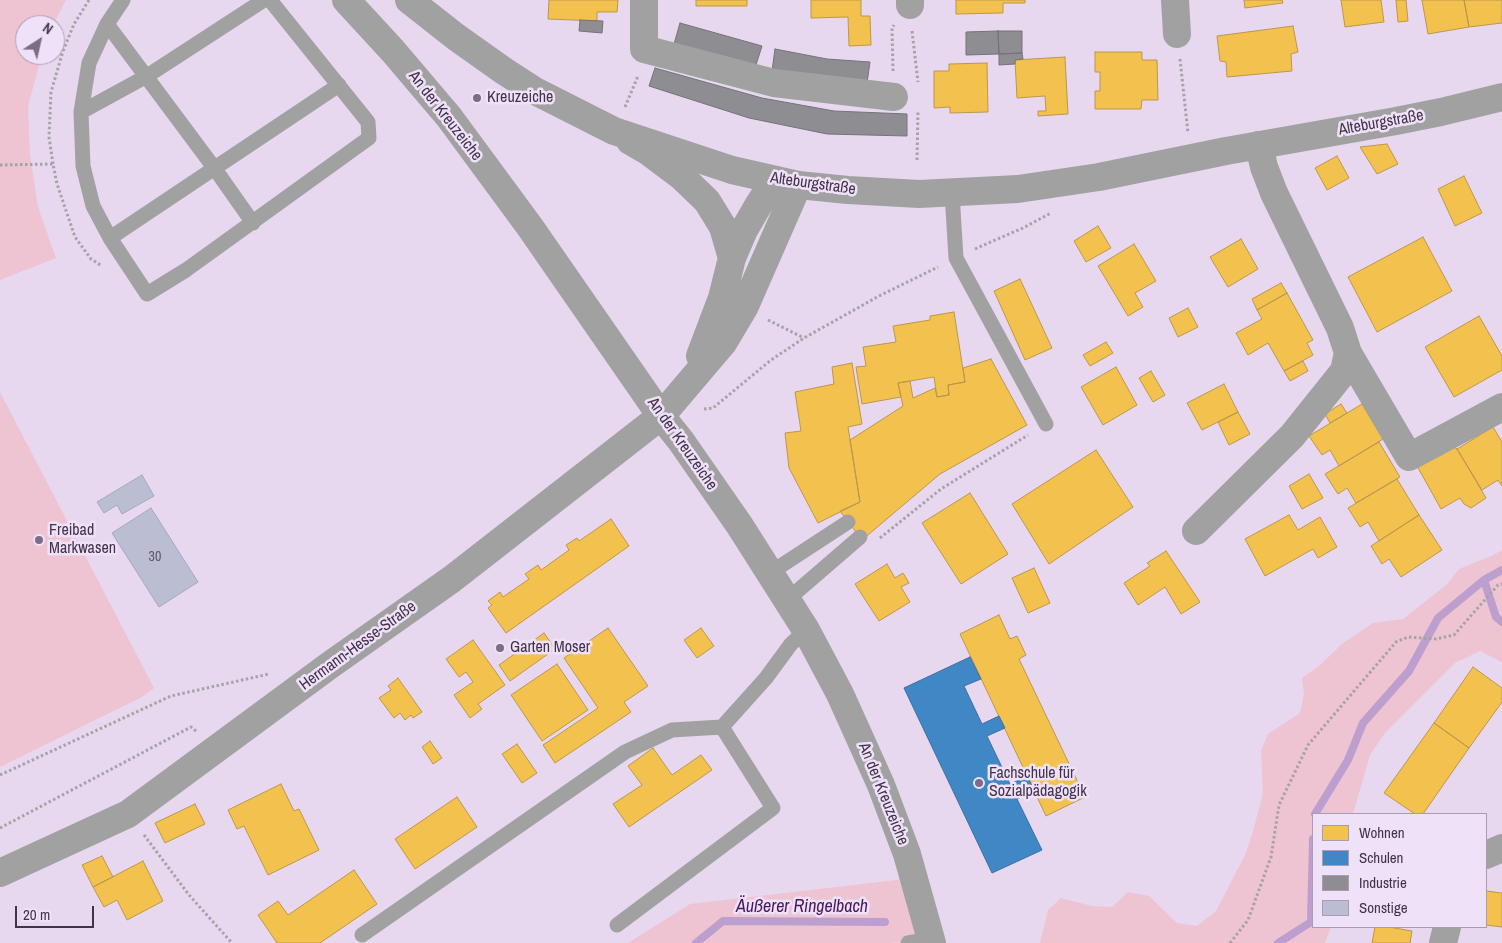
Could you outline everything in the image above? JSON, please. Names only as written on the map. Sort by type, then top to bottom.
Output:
[{"type":"street","name":"An der Kreuzeiche","points":[[346,0],[393,50],[449,117],[530,226],[661,416],[681,441],[740,526],[806,630],[840,694],[881,785],[907,854],[924,942]]},
{"type":"street","name":"Alteburgstraße","points":[[409,0],[456,38],[535,91],[614,131],[732,170],[786,182],[882,193],[952,193],[1018,189],[1060,183],[1441,112],[1502,97]]},
{"type":"street","points":[[644,0],[644,49],[774,83],[894,97]]},
{"type":"street","points":[[1174,0],[1177,34]]},
{"type":"street","points":[[614,131],[649,152],[699,192],[712,207],[723,227],[732,258]]},
{"type":"street","points":[[1259,145],[1274,193],[1340,328],[1348,353],[1409,457],[1502,406]]},
{"type":"street","name":"Hermann-Hesse-Straße","points":[[690,380],[722,298],[732,258],[744,230],[758,204],[786,182]]},
{"type":"street","name":"Hermann-Hesse-Straße","points":[[0,873],[128,814],[330,665],[452,578],[661,416],[723,342],[745,306],[786,182]]},
{"type":"street","points":[[1196,531],[1292,436],[1344,371],[1348,353]]},
{"type":"street","points":[[1487,856],[1502,848]]},
{"type":"street","points":[[1443,943],[1447,928]]},
{"type":"lane","points":[[123,0],[107,24],[89,63],[81,112],[83,166],[93,206],[110,238],[147,294],[186,270],[253,223],[368,138],[368,122],[270,0]]},
{"type":"lane","points":[[81,112],[147,76],[264,0]]},
{"type":"lane","points":[[107,24],[253,223]]},
{"type":"lane","points":[[110,238],[339,85]]},
{"type":"lane","points":[[952,193],[956,258],[1046,424]]},
{"type":"lane","points":[[770,573],[848,522]]},
{"type":"lane","points":[[787,600],[860,537]]},
{"type":"lane","points":[[362,935],[625,752],[672,730],[722,728],[766,678],[791,644],[806,630]]},
{"type":"lane","points":[[617,925],[773,808],[722,728]]},
{"type":"path","points":[[88,0],[74,24],[63,51],[51,92],[49,137],[57,184],[75,237],[91,259],[107,269]]},
{"type":"path","points":[[894,97],[892,28],[910,3]]},
{"type":"path","points":[[1177,34],[1192,158]]},
{"type":"path","points":[[614,131],[650,50]]},
{"type":"path","points":[[0,165],[53,164]]},
{"type":"path","points":[[661,416],[713,408],[771,360],[804,338],[879,296],[1023,228],[1052,212]]},
{"type":"path","points":[[876,541],[941,489],[1046,424]]},
{"type":"path","points":[[1230,943],[1248,920],[1271,857],[1279,805],[1308,745],[1396,642],[1408,637],[1436,639],[1454,635],[1500,584]]},
{"type":"path","points":[[0,775],[171,696],[270,674]]},
{"type":"path","points":[[0,828],[191,727],[220,746]]},
{"type":"path","points":[[128,814],[189,895],[232,943]]},
{"type":"shaded area","points":[[0,0],[66,0],[58,15],[15,15],[15,65],[39,65],[28,106],[30,154],[38,207],[56,258],[0,280]]},
{"type":"shaded area","name":"Freibad Markwasen","points":[[0,392],[154,688],[142,697],[0,767]]},
{"type":"shaded area","points":[[1502,550],[1502,662],[1480,651],[1455,663],[1385,733],[1370,755],[1353,813],[1312,813],[1312,928],[1331,928],[1325,943],[1040,943],[1048,910],[1061,898],[1092,906],[1112,907],[1128,892],[1149,896],[1177,923],[1197,926],[1216,911],[1246,853],[1253,831],[1263,794],[1261,751],[1268,734],[1300,713],[1304,694],[1302,678],[1319,666],[1343,643],[1373,623],[1403,619],[1446,585],[1459,569]]},
{"type":"shaded area","points":[[905,879],[920,940],[890,943],[628,943],[690,904]]},
{"type":"building: Wohnen","points":[[549,0],[618,0],[617,12],[597,12],[597,21],[548,19]]},
{"type":"building: Wohnen","points":[[696,0],[747,0],[747,6],[696,6]]},
{"type":"building: Wohnen","points":[[811,0],[861,0],[861,16],[870,16],[871,45],[849,46],[848,17],[811,18]]},
{"type":"building: Wohnen","points":[[956,0],[1025,0],[1025,3],[1003,3],[1003,13],[956,14]]},
{"type":"building: Wohnen","points":[[1244,0],[1282,0],[1283,3],[1245,8]]},
{"type":"building: Wohnen","points":[[1341,0],[1381,0],[1384,22],[1345,27]]},
{"type":"building: Wohnen","points":[[1396,0],[1406,0],[1408,21],[1398,22]]},
{"type":"building: Wohnen","points":[[1422,0],[1464,0],[1469,27],[1428,34]]},
{"type":"building: Wohnen","points":[[1464,0],[1502,0],[1502,23],[1469,27]]},
{"type":"building: Wohnen","points":[[1293,26],[1298,52],[1291,54],[1292,71],[1227,77],[1226,62],[1220,61],[1217,36]]},
{"type":"building: Wohnen","points":[[1095,52],[1142,52],[1142,60],[1157,60],[1158,100],[1142,100],[1141,109],[1095,109],[1095,91],[1100,91],[1100,72],[1095,72]]},
{"type":"building: Wohnen","points":[[1065,57],[1068,114],[1038,116],[1038,111],[1046,111],[1045,96],[1017,98],[1015,60]]},
{"type":"building: Wohnen","points":[[987,63],[988,112],[950,113],[950,107],[934,108],[934,71],[949,71],[949,64]]},
{"type":"building: Wohnen","points":[[1387,144],[1398,164],[1377,174],[1360,147]]},
{"type":"building: Wohnen","points":[[1337,156],[1349,178],[1327,190],[1315,168]]},
{"type":"building: Wohnen","points":[[1464,176],[1482,213],[1455,226],[1438,189]]},
{"type":"building: Wohnen","points":[[1098,226],[1111,248],[1086,262],[1074,241]]},
{"type":"building: Wohnen","points":[[1423,237],[1452,291],[1377,332],[1348,277]]},
{"type":"building: Wohnen","points":[[1241,239],[1258,269],[1228,287],[1210,257]]},
{"type":"building: Wohnen","points":[[1134,244],[1156,281],[1135,293],[1143,307],[1128,316],[1098,266]]},
{"type":"building: Wohnen","points":[[1020,279],[1052,348],[1025,360],[994,291]]},
{"type":"building: Wohnen","points":[[1281,283],[1287,293],[1257,310],[1252,299]]},
{"type":"building: Wohnen","points":[[1287,293],[1313,340],[1307,343],[1313,355],[1284,371],[1268,343],[1248,355],[1236,333],[1262,319],[1257,310]]},
{"type":"building: Wohnen","points":[[1188,308],[1198,327],[1178,337],[1169,318]]},
{"type":"building: Wohnen","points":[[954,312],[965,382],[948,385],[949,395],[937,397],[934,377],[898,383],[901,397],[862,404],[856,367],[866,366],[863,347],[896,342],[893,326],[930,320],[930,316]]},
{"type":"building: Wohnen","points":[[1479,316],[1502,356],[1502,370],[1454,397],[1425,347]]},
{"type":"building: Wohnen","points":[[1106,342],[1113,353],[1090,366],[1083,355]]},
{"type":"building: Wohnen","points":[[991,359],[1027,425],[940,474],[862,540],[840,511],[860,502],[850,440],[903,406],[898,383],[910,381],[913,398],[935,388],[937,397],[949,395],[948,385],[965,382],[963,368]]},
{"type":"building: Wohnen","points":[[1303,361],[1308,371],[1290,381],[1284,371]]},
{"type":"building: Wohnen","points":[[852,363],[862,424],[848,427],[860,502],[818,523],[789,468],[785,433],[801,431],[795,392],[834,384],[832,367]]},
{"type":"building: Wohnen","points":[[1116,367],[1137,405],[1103,425],[1081,387]]},
{"type":"building: Wohnen","points":[[1151,371],[1165,395],[1153,402],[1139,378]]},
{"type":"building: Wohnen","points":[[1224,384],[1238,412],[1202,430],[1187,403]]},
{"type":"building: Wohnen","points":[[1341,404],[1347,413],[1330,423],[1325,414]]},
{"type":"building: Wohnen","points":[[1362,404],[1383,439],[1339,466],[1330,450],[1322,455],[1309,436]]},
{"type":"building: Wohnen","points":[[1238,412],[1250,434],[1229,445],[1218,422]]},
{"type":"building: Wohnen","points":[[1493,427],[1502,442],[1502,486],[1498,480],[1482,490],[1457,449]]},
{"type":"building: Wohnen","points":[[1379,442],[1400,477],[1356,503],[1347,488],[1338,494],[1325,474]]},
{"type":"building: Wohnen","points":[[1453,446],[1457,449],[1486,498],[1471,508],[1464,504],[1460,498],[1441,509],[1417,466]]},
{"type":"building: Wohnen","points":[[1096,450],[1133,507],[1049,564],[1012,504]]},
{"type":"building: Wohnen","points":[[1309,474],[1323,498],[1302,509],[1289,486]]},
{"type":"building: Wohnen","points":[[1397,479],[1419,515],[1379,541],[1368,522],[1360,527],[1348,508]]},
{"type":"building: Wohnen","points":[[970,493],[1008,554],[961,584],[922,523]]},
{"type":"building: Wohnen","points":[[1289,515],[1298,530],[1320,517],[1337,547],[1318,558],[1313,549],[1265,576],[1245,539]]},
{"type":"building: Wohnen","points":[[1419,515],[1442,550],[1401,577],[1389,559],[1382,564],[1371,546]]},
{"type":"building: Wohnen","points":[[611,519],[629,546],[506,633],[488,608],[492,605],[488,601],[500,592],[503,597],[529,579],[525,574],[538,565],[541,570],[569,550],[566,545],[577,538],[579,541]]},
{"type":"building: Wohnen","points":[[1166,551],[1200,602],[1181,614],[1165,587],[1138,605],[1124,583],[1150,566],[1147,563]]},
{"type":"building: Wohnen","points":[[887,564],[895,578],[903,573],[909,583],[901,587],[910,602],[879,621],[855,584]]},
{"type":"building: Wohnen","points":[[1034,568],[1050,603],[1028,613],[1012,578]]},
{"type":"building: Wohnen","points":[[999,615],[1010,639],[1017,636],[1026,655],[1019,659],[1085,797],[1046,816],[960,634]]},
{"type":"building: Wohnen","points":[[608,628],[648,686],[624,702],[631,712],[555,763],[543,745],[598,708],[564,658]]},
{"type":"building: Wohnen","points":[[701,628],[714,646],[697,658],[684,640]]},
{"type":"building: Wohnen","points":[[544,633],[555,649],[510,681],[499,665]]},
{"type":"building: Wohnen","points":[[473,640],[505,685],[478,704],[482,709],[470,718],[454,695],[473,682],[466,672],[459,677],[446,659]]},
{"type":"building: Wohnen","points":[[557,664],[588,710],[542,741],[511,695]]},
{"type":"building: Wohnen","points":[[1473,667],[1502,688],[1502,702],[1469,748],[1434,723]]},
{"type":"building: Wohnen","points":[[398,678],[422,712],[413,718],[411,715],[405,720],[400,713],[394,718],[379,698],[391,690],[388,686]]},
{"type":"building: Wohnen","points":[[1434,723],[1469,748],[1424,813],[1414,813],[1384,793]]},
{"type":"building: Wohnen","points":[[430,741],[442,758],[433,764],[422,747]]},
{"type":"building: Wohnen","points":[[517,744],[537,773],[522,783],[502,754]]},
{"type":"building: Wohnen","points":[[653,748],[672,775],[701,755],[712,770],[629,827],[613,804],[642,785],[628,766]]},
{"type":"building: Wohnen","points":[[281,784],[294,811],[299,809],[319,850],[268,875],[244,826],[237,829],[228,810]]},
{"type":"building: Wohnen","points":[[457,797],[477,827],[415,869],[395,839]]},
{"type":"building: Wohnen","points":[[195,804],[205,824],[165,843],[155,823]]},
{"type":"building: Wohnen","points":[[102,856],[113,877],[93,887],[82,865]]},
{"type":"building: Wohnen","points":[[143,861],[163,901],[127,920],[117,900],[104,907],[93,887]]},
{"type":"building: Wohnen","points":[[354,870],[377,904],[320,943],[277,943],[258,915],[278,901],[288,915]]},
{"type":"building: Wohnen","points":[[1487,891],[1502,893],[1502,927],[1487,925]]},
{"type":"building: Wohnen","points":[[1375,928],[1395,928],[1412,931],[1410,943],[1372,943]]},
{"type":"building: Schulen","points":[[970,657],[981,679],[964,686],[982,724],[999,716],[1005,728],[987,736],[1010,784],[1027,776],[1034,790],[1017,799],[1042,850],[992,873],[904,688]]},
{"type":"building: Industrie","points":[[580,20],[603,21],[602,33],[579,31]]},
{"type":"building: Industrie","points":[[680,23],[762,46],[755,68],[674,44]]},
{"type":"building: Industrie","points":[[998,31],[999,54],[966,55],[966,32]]},
{"type":"building: Industrie","points":[[998,31],[1022,31],[1022,53],[999,54]]},
{"type":"building: Industrie","points":[[775,49],[827,59],[870,62],[867,83],[772,71]]},
{"type":"building: Industrie","points":[[1022,53],[1023,59],[1015,60],[1015,64],[999,65],[999,54]]},
{"type":"building: Industrie","points":[[655,68],[762,98],[834,111],[907,114],[907,136],[827,134],[749,118],[649,86]]},
{"type":"building: Sonstige","points":[[142,475],[154,496],[122,514],[117,505],[104,513],[97,502]]},
{"type":"building: Sonstige","points":[[151,508],[198,582],[159,607],[112,533]]},
{"type":"waterway","name":"Äußerer Ringelbach","points":[[1316,813],[1348,760],[1363,723],[1409,671],[1438,618],[1484,580],[1502,570]]},
{"type":"waterway","points":[[1484,580],[1496,617],[1502,622]]},
{"type":"waterway","name":"Äußerer Ringelbach","points":[[1278,943],[1311,922],[1312,880]]},
{"type":"waterway","name":"Äußerer Ringelbach","points":[[696,943],[723,921],[885,922]]},
{"type":"place","name":"Kreuzeiche","points":[[477,98]]},
{"type":"place","name":"Freibad Markwasen","points":[[39,540]]},
{"type":"place","name":"Garten Moser","points":[[500,648]]},
{"type":"place","name":"Fachschule für Sozialpädagogik","points":[[979,783]]}]
